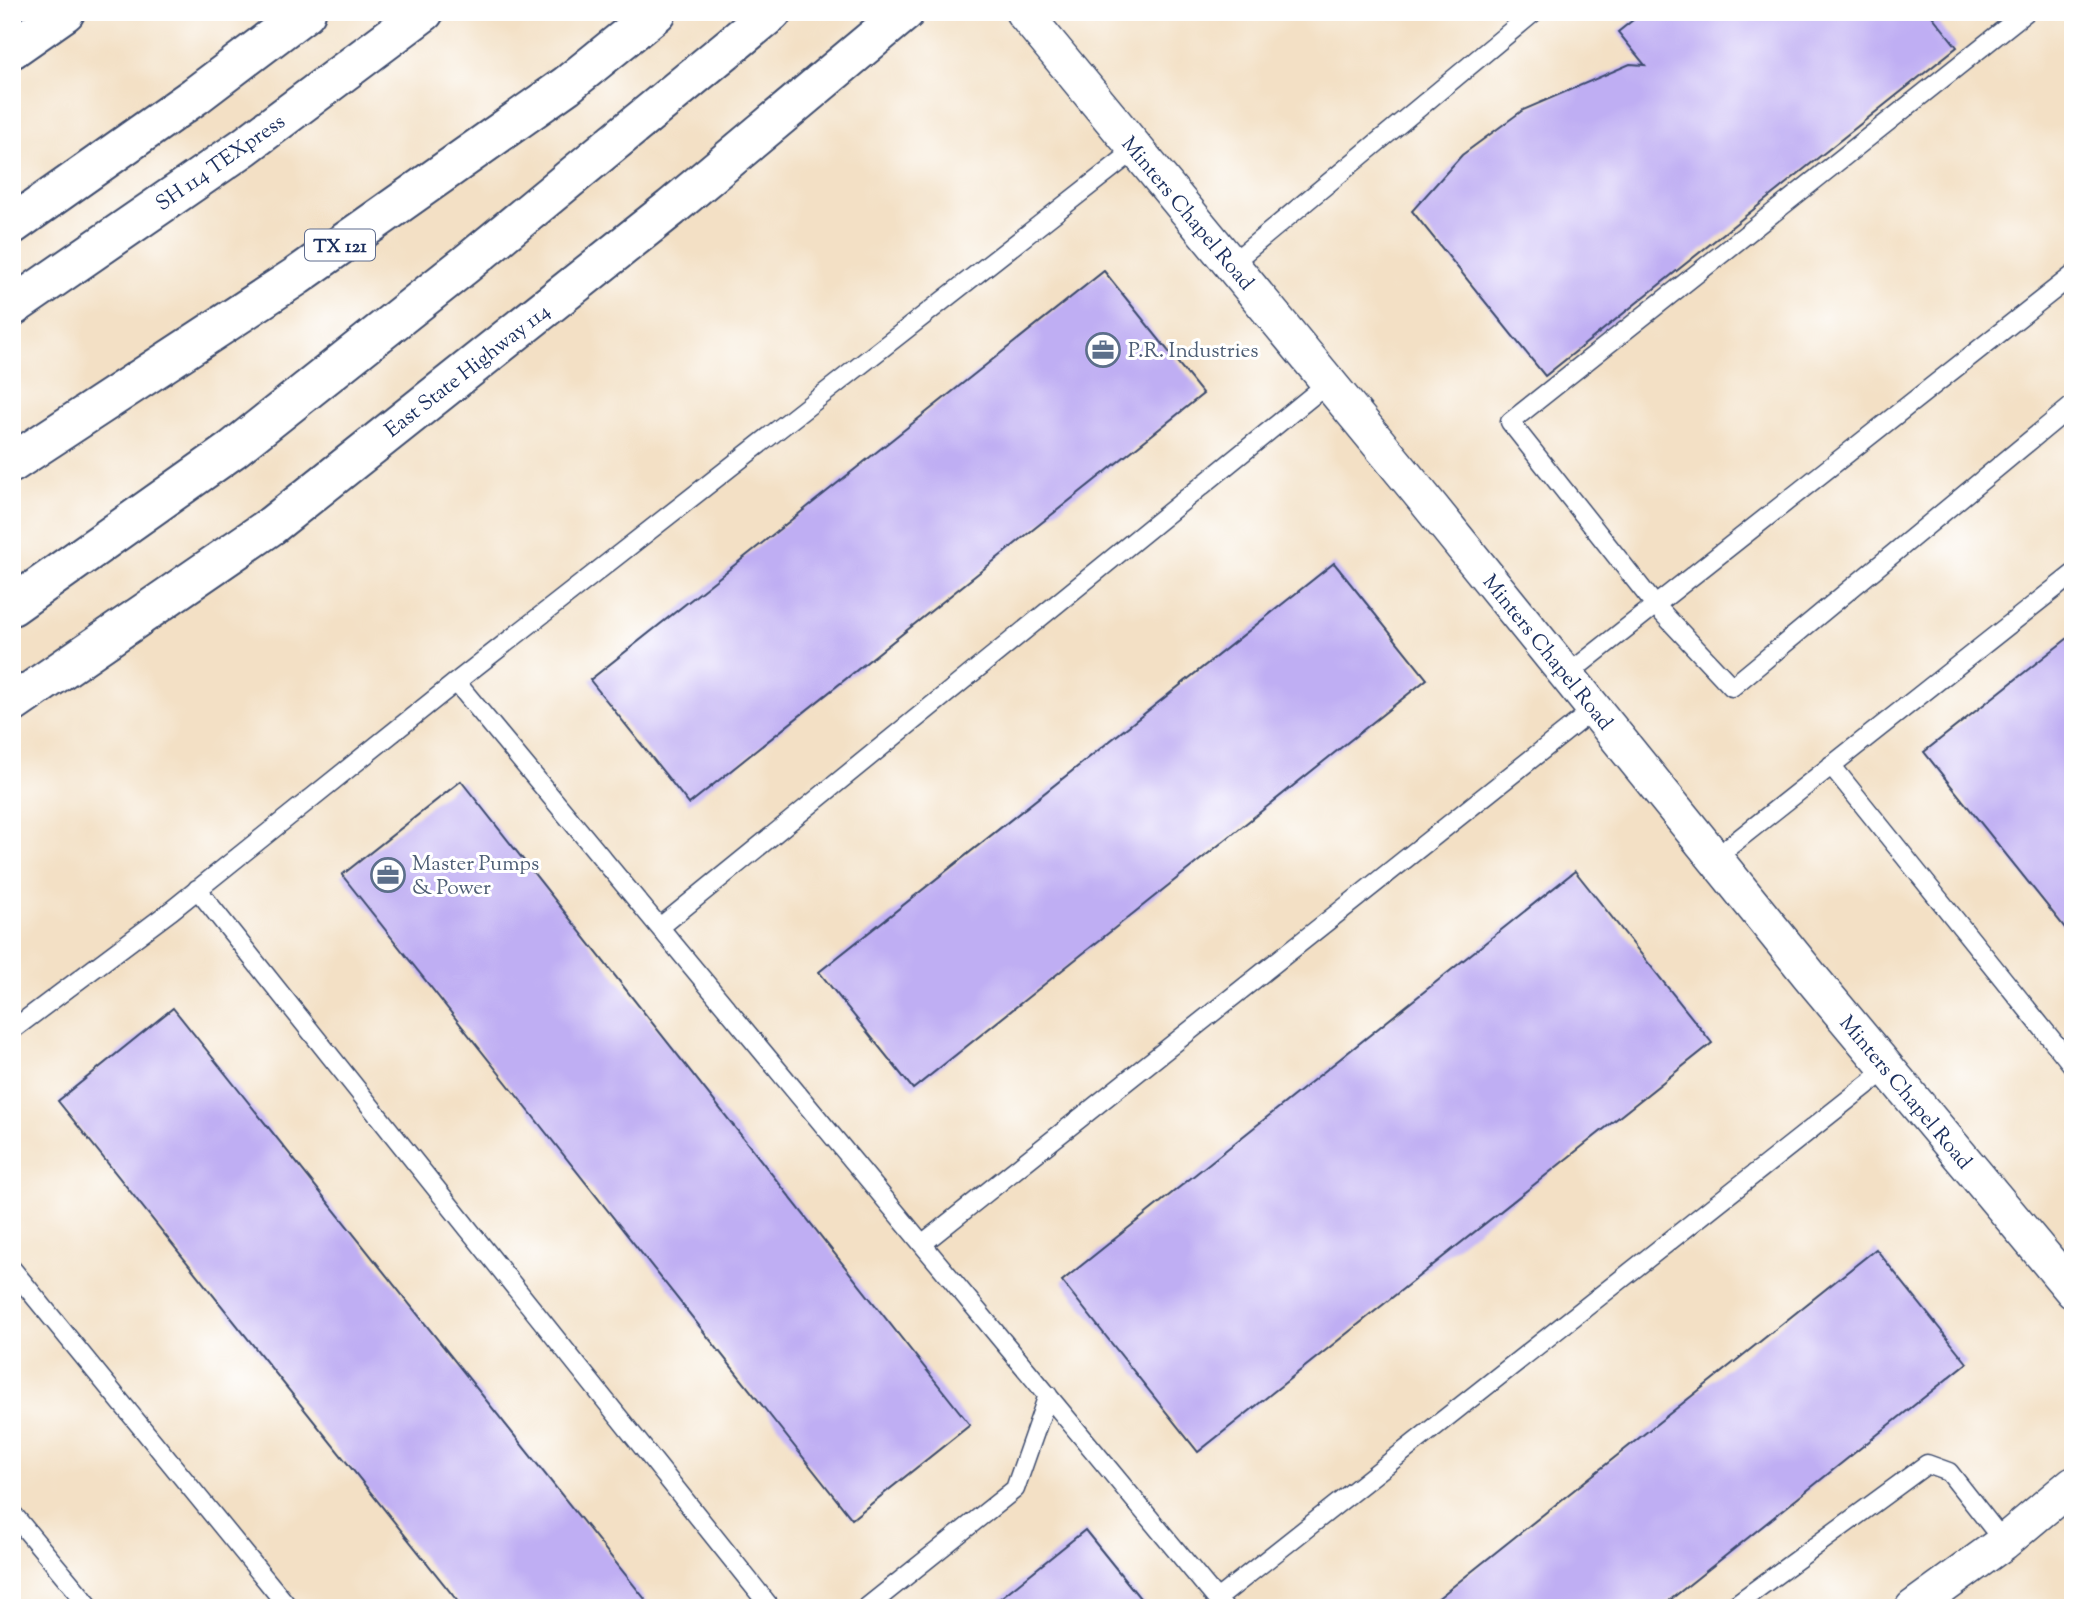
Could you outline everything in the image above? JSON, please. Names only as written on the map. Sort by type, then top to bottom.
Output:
[{"type":"main road","points":[[12,49],[65,12]]},
{"type":"main road","points":[[12,225],[195,96],[306,12]]},
{"type":"main road","name":"SH 114 TEXpress","points":[[12,307],[244,147],[424,12]]},
{"type":"main road","name":"TX 121","points":[[12,463],[297,276],[567,85],[657,12]]},
{"type":"main road","points":[[12,606],[232,450],[465,265],[772,12]]},
{"type":"main road","name":"East State Highway 114","points":[[12,704],[271,526],[671,208],[905,12]]},
{"type":"street","name":"Minters Chapel Road","points":[[1023,12],[1887,1069],[2073,1292]]},
{"type":"street","points":[[1913,1608],[2004,1542],[2073,1484]]},
{"type":"lane","points":[[1231,264],[1534,12]]},
{"type":"lane","points":[[2026,12],[1510,422],[1655,605],[1732,687],[2073,405]]},
{"type":"lane","points":[[12,1030],[197,889],[456,682],[1135,150]]},
{"type":"lane","points":[[1567,675],[2073,275]]},
{"type":"lane","points":[[660,927],[1328,383]]},
{"type":"lane","points":[[1716,858],[2073,575]]},
{"type":"lane","points":[[456,682],[1220,1603],[1887,1069]]},
{"type":"lane","points":[[922,1244],[1594,709]]},
{"type":"lane","points":[[1832,765],[2073,1066]]},
{"type":"lane","points":[[197,889],[771,1608]]},
{"type":"lane","points":[[12,1269],[289,1608]]},
{"type":"lane","points":[[866,1608],[1015,1489],[1048,1395]]},
{"type":"lane","points":[[1731,1608],[1927,1464],[1949,1472],[2004,1542]]},
{"type":"lane","points":[[12,1513],[91,1608]]},
{"type":"building","points":[[1643,12],[1929,12],[1957,47],[1545,376],[1412,211],[1462,155],[1523,110],[1630,64],[1645,65],[1618,32]]},
{"type":"building","points":[[1104,271],[1203,394],[689,804],[590,680]]},
{"type":"building","points":[[1334,563],[1427,679],[913,1089],[819,972]]},
{"type":"building","points":[[2073,634],[2073,938],[1924,752]]},
{"type":"building","points":[[461,781],[970,1425],[852,1519],[342,875]]},
{"type":"building","points":[[1575,871],[1712,1043],[1198,1452],[1062,1281]]},
{"type":"building","points":[[173,1008],[652,1608],[463,1608],[58,1101]]},
{"type":"building","points":[[1876,1249],[1967,1363],[1660,1608],[1426,1608]]},
{"type":"building","points":[[1085,1530],[1148,1608],[988,1608]]},
{"type":"place","name":"P.R. Industries","points":[[1103,350]]},
{"type":"place","name":"Master Pumps & Power","points":[[388,875]]}]
